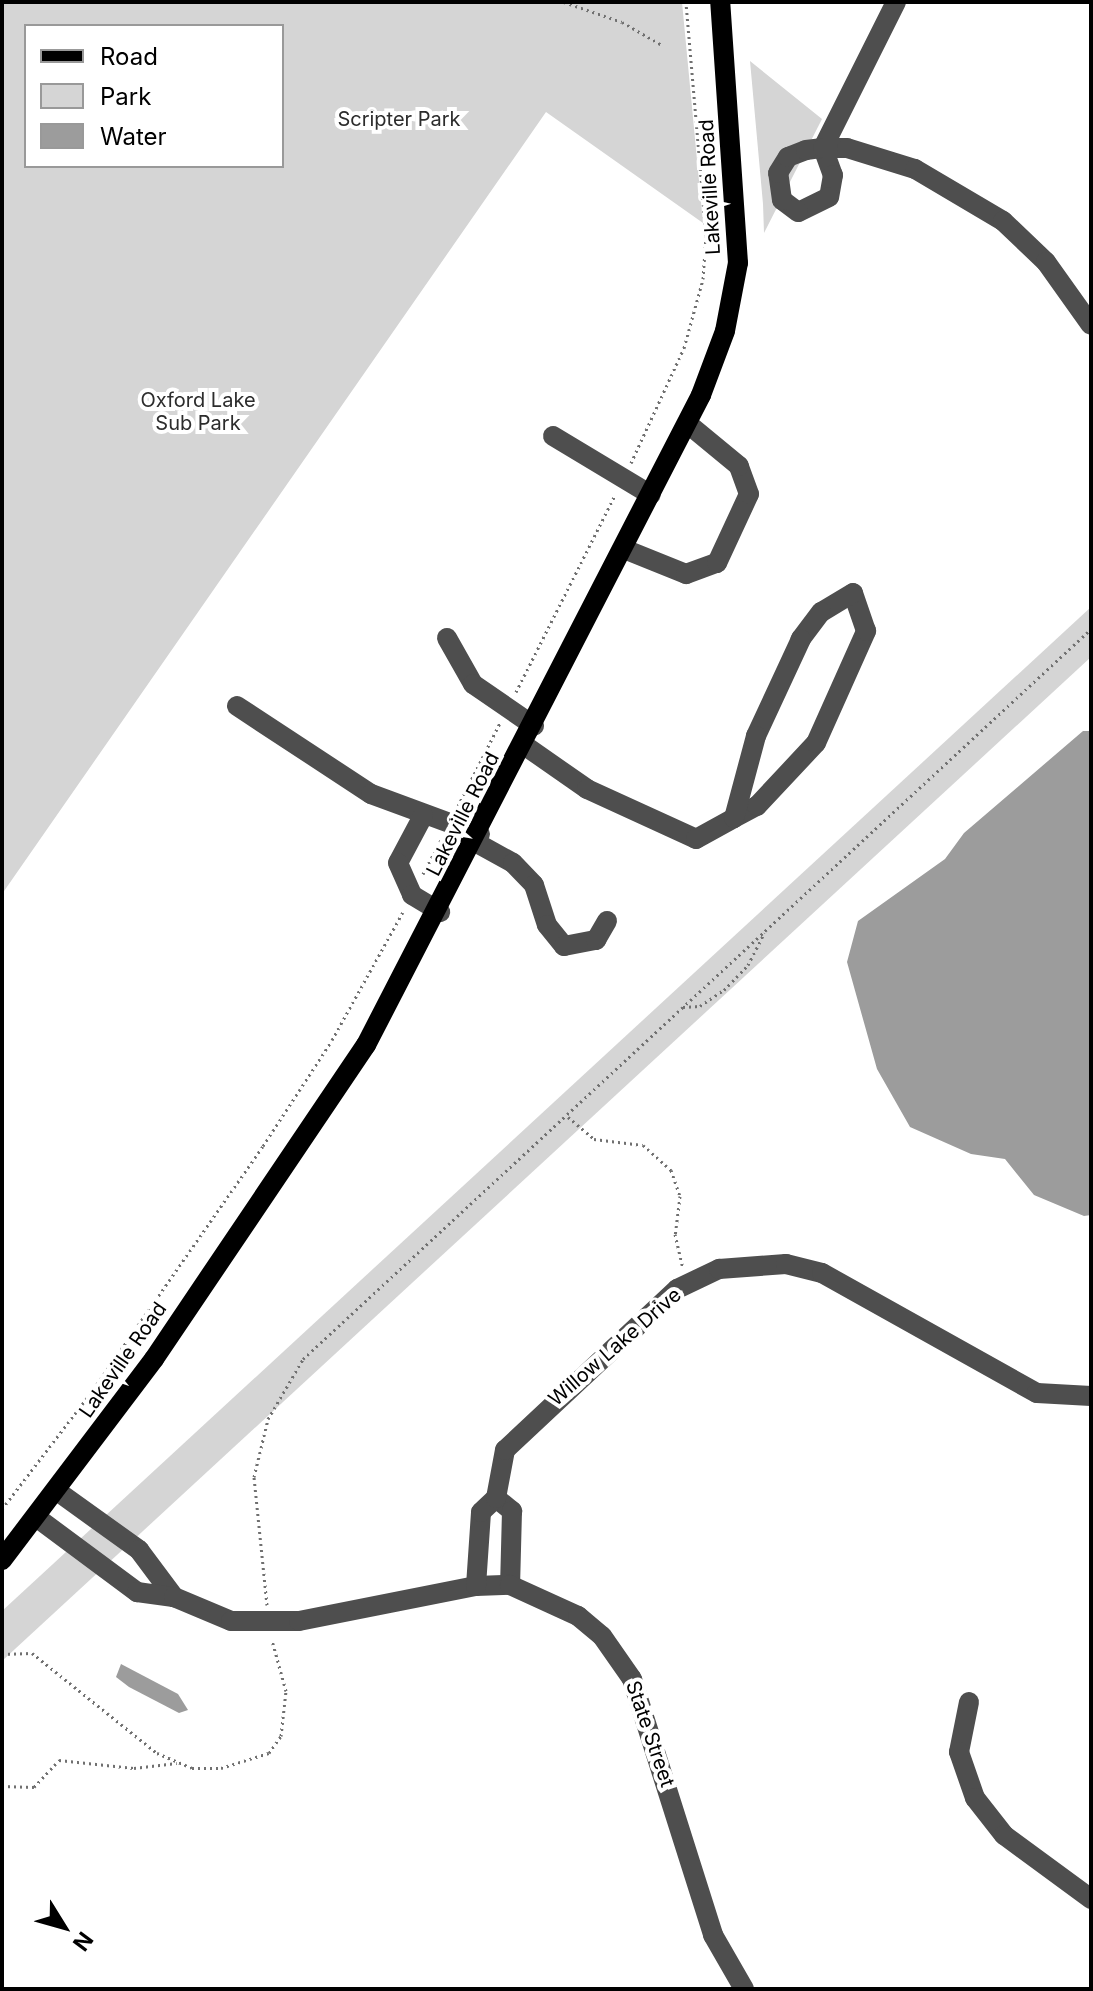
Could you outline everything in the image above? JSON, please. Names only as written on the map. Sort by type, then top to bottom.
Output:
[{"type":"main road","name":"Lakeville Road","points":[[2,1560],[57,1491],[315,1126],[440,912],[688,424],[725,331],[738,263],[720,2]]},
{"type":"street","points":[[896,2],[823,148],[847,148],[959,190],[1046,262],[1091,325]]},
{"type":"street","points":[[624,549],[686,574],[717,563],[749,494],[739,466],[688,424]]},
{"type":"street","points":[[553,436],[651,495]]},
{"type":"street","points":[[524,745],[587,789],[696,839],[757,806],[816,743],[866,631],[853,593],[821,612],[801,639],[756,736],[734,818]]},
{"type":"street","points":[[447,638],[473,684],[506,711],[534,726]]},
{"type":"street","points":[[237,706],[371,794],[477,838],[513,863],[534,885],[547,925],[564,946],[596,940],[607,921]]},
{"type":"street","points":[[423,816],[398,863],[412,895],[440,912]]},
{"type":"street","name":"Willow Lake Drive","points":[[476,1586],[481,1512],[496,1498],[505,1450],[614,1343],[688,1283],[719,1269],[754,1265],[822,1273],[1037,1393],[1091,1396]]},
{"type":"street","points":[[57,1491],[139,1550],[174,1597]]},
{"type":"street","points":[[496,1498],[512,1511],[510,1585]]},
{"type":"street","name":"State Street","points":[[36,1517],[137,1592],[174,1597],[231,1621],[269,1623],[476,1586],[510,1585],[578,1616],[625,1664],[653,1731],[713,1935],[744,1989]]},
{"type":"street","points":[[969,1702],[959,1752],[975,1798],[1004,1835],[1091,1899]]},
{"type":"path","points":[[564,2],[622,22],[662,45]]},
{"type":"path","points":[[2,1509],[263,1146],[332,1040],[412,895],[506,711],[624,479],[684,348],[703,279],[706,236],[686,2]]},
{"type":"path","points":[[2,1654],[32,1653],[157,1753],[180,1762],[221,1768],[269,1753],[281,1736],[286,1691],[269,1623],[254,1477],[279,1394],[303,1359],[1091,629]]},
{"type":"path","points":[[683,1007],[700,1006],[724,990],[748,965],[765,931]]},
{"type":"path","points":[[566,1115],[594,1139],[643,1145],[671,1170],[680,1196],[678,1256],[688,1283]]},
{"type":"path","points":[[2,1786],[34,1787],[59,1760],[134,1768],[180,1762]]},
{"type":"green space","points":[[2,2],[682,2],[703,223],[546,112],[2,894]]},
{"type":"green space","points":[[750,61],[822,119],[764,233],[763,204]]},
{"type":"green space","points":[[1091,607],[1091,657],[2,1661],[2,1611]]},
{"type":"water","points":[[1083,731],[1091,731],[1091,1215],[1084,1216],[1034,1195],[1005,1159],[971,1154],[910,1127],[877,1069],[847,962],[858,921],[945,859],[964,833]]},
{"type":"water","points":[[121,1664],[178,1694],[188,1710],[179,1713],[129,1687],[116,1677]]},
{"type":"park label","name":"Scripter Park","points":[[399,119]]},
{"type":"park label","name":"Oxford Lake Sub Park","points":[[198,412]]}]
